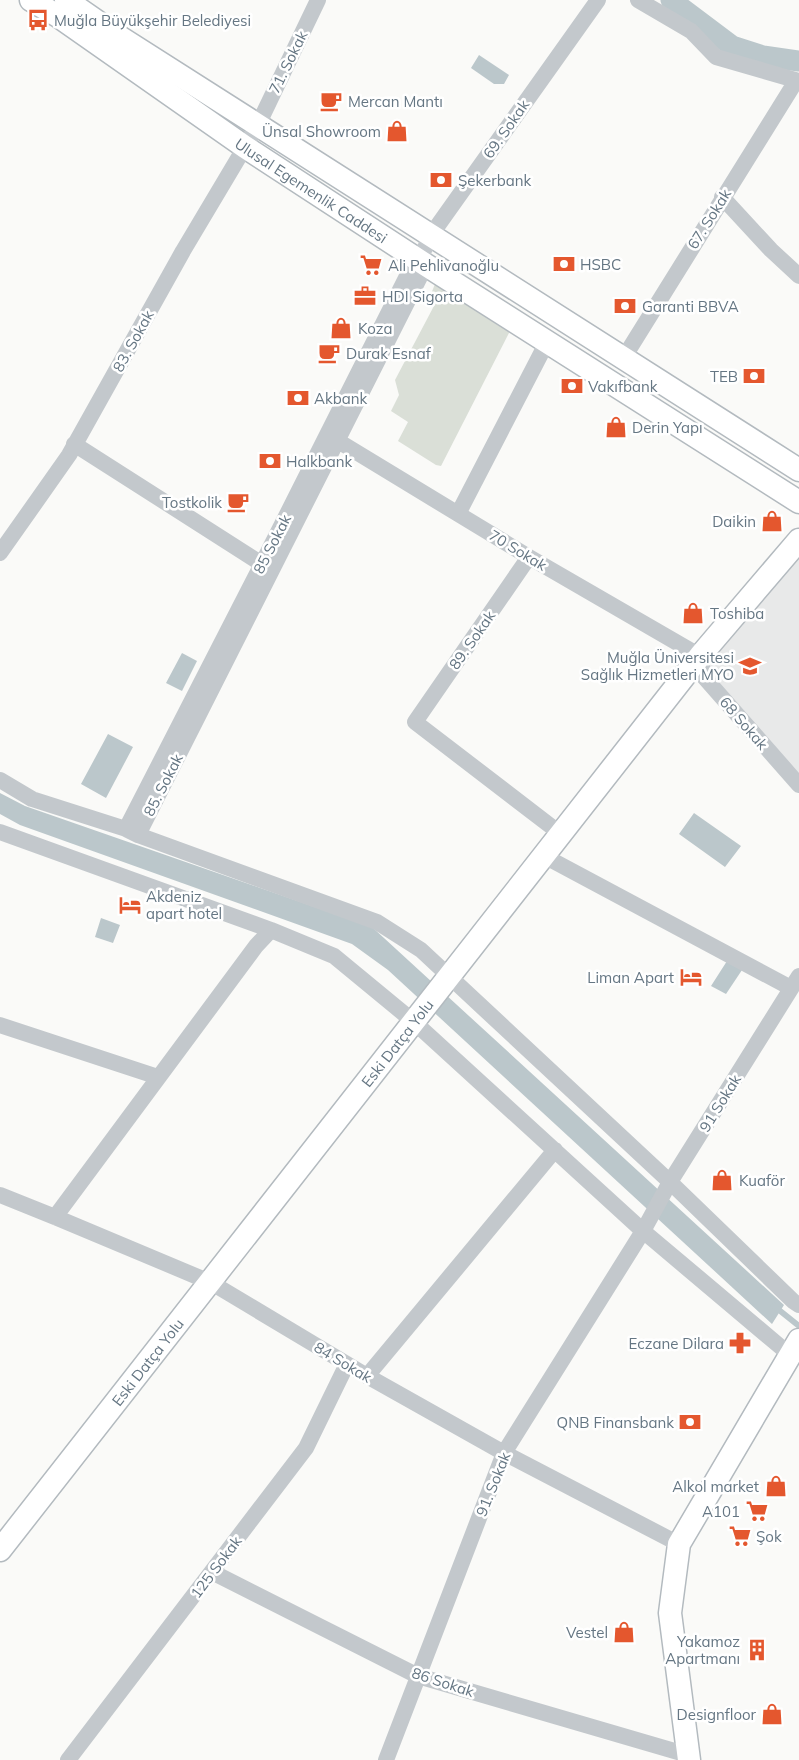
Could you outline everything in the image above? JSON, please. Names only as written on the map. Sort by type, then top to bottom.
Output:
[{"type":"main road","name":"Ulusal Egemenlik Caddesi","points":[[31,0],[67,22],[245,147],[420,261],[799,502]]},
{"type":"main road","name":"Ulusal Egemenlik Caddesi","points":[[66,0],[118,36],[799,470]]},
{"type":"main road","name":"Eski Datça Yolu","points":[[0,1550],[700,656],[799,540]]},
{"type":"main road","points":[[689,1757],[670,1613],[679,1544],[795,1346]]},
{"type":"street","name":"71. Sokak","points":[[258,125],[318,0]]},
{"type":"street","name":"69. Sokak","points":[[420,261],[431,235],[598,0]]},
{"type":"street","points":[[638,0],[691,31],[716,57],[798,81]]},
{"type":"street","name":"67. Sokak","points":[[623,359],[722,197],[798,81]]},
{"type":"street","name":"83. Sokak","points":[[0,552],[74,444],[183,251],[258,125]]},
{"type":"street","points":[[722,197],[771,250],[799,276]]},
{"type":"street","name":"85 Sokak","points":[[188,736],[338,441],[420,261]]},
{"type":"street","name":"85 Sokak","points":[[132,832],[262,564],[420,261]]},
{"type":"street","points":[[458,514],[548,342]]},
{"type":"street","name":"70 Sokak","points":[[338,441],[530,557],[700,656]]},
{"type":"street","points":[[74,444],[262,564]]},
{"type":"street","name":"89. Sokak","points":[[530,557],[415,722],[561,834]]},
{"type":"street","name":"68 Sokak","points":[[700,656],[704,677],[799,785]]},
{"type":"street","name":"85. Sokak","points":[[132,832],[188,736]]},
{"type":"street","points":[[0,780],[32,799],[132,832],[377,922],[421,950],[447,980],[667,1187],[793,1301],[799,1304]]},
{"type":"street","points":[[0,832],[271,930],[334,956],[418,1017],[555,1150],[795,1346]]},
{"type":"street","points":[[544,856],[795,982]]},
{"type":"street","points":[[56,1217],[256,946],[271,930]]},
{"type":"street","name":"91 Sokak","points":[[647,1225],[667,1187],[795,982]]},
{"type":"street","points":[[0,1025],[158,1077]]},
{"type":"street","points":[[367,1376],[555,1150]]},
{"type":"street","name":"84 Sokak","points":[[0,1195],[210,1282],[367,1376],[504,1453],[679,1544]]},
{"type":"street","name":"91. Sokak","points":[[386,1760],[504,1453],[647,1225]]},
{"type":"street","name":"125 Sokak","points":[[68,1760],[306,1448],[347,1364]]},
{"type":"street","name":"86 Sokak","points":[[212,1572],[418,1676],[689,1757]]},
{"type":"shaded area","points":[[479,55],[509,75],[504,84],[494,84],[471,68]]},
{"type":"shaded area","points":[[435,284],[510,331],[441,466],[436,465],[398,441],[408,422],[391,411],[399,395],[395,380],[435,304],[431,294]]},
{"type":"shaded area","name":"Muğla Üniversitesi Sağlık Hizmetleri MYO","points":[[799,540],[799,785],[704,677],[700,656]]},
{"type":"shaded area","points":[[182,653],[197,661],[182,691],[166,683]]},
{"type":"shaded area","points":[[108,734],[133,747],[106,798],[81,784]]},
{"type":"shaded area","points":[[0,793],[25,806],[372,927],[784,1305],[772,1324],[388,970],[352,944],[20,825],[0,814]]},
{"type":"shaded area","points":[[694,813],[741,846],[725,867],[679,834]]},
{"type":"shaded area","points":[[101,918],[120,925],[113,943],[95,937]]},
{"type":"shaded area","points":[[727,961],[742,970],[726,994],[711,986]]},
{"type":"waterway","points":[[671,0],[732,46],[763,56],[799,61]]},
{"type":"waterway","points":[[774,1306],[799,1326]]},
{"type":"place","name":"Muğla Büyükşehir Belediyesi","points":[[38,20]]},
{"type":"place","name":"Mercan Mantı","points":[[331,101]]},
{"type":"place","name":"Ünsal Showroom","points":[[397,131]]},
{"type":"place","name":"Şekerbank","points":[[441,180]]},
{"type":"place","name":"HSBC","points":[[564,264]]},
{"type":"place","name":"Ali Pehlivanoğlu","points":[[371,265]]},
{"type":"place","name":"HDI Sigorta","points":[[365,296]]},
{"type":"place","name":"Garanti BBVA","points":[[625,306]]},
{"type":"place","name":"Koza","points":[[341,328]]},
{"type":"place","name":"Durak Esnaf","points":[[329,353]]},
{"type":"place","name":"TEB","points":[[754,376]]},
{"type":"place","name":"Vakıfbank","points":[[572,386]]},
{"type":"place","name":"Akbank","points":[[298,398]]},
{"type":"place","name":"Derin Yapı","points":[[616,427]]},
{"type":"place","name":"Halkbank","points":[[270,461]]},
{"type":"place","name":"Tostkolik","points":[[238,502]]},
{"type":"place","name":"Daikin","points":[[772,521]]},
{"type":"place","name":"Toshiba","points":[[693,613]]},
{"type":"place","name":"Muğla Üniversitesi Sağlık Hizmetleri MYO","points":[[750,666]]},
{"type":"place","name":"Akdeniz apart hotel","points":[[130,905]]},
{"type":"place","name":"Liman Apart","points":[[691,977]]},
{"type":"place","name":"Kuaför","points":[[722,1180]]},
{"type":"place","name":"Eczane Dilara","points":[[740,1343]]},
{"type":"place","name":"QNB Finansbank","points":[[690,1422]]},
{"type":"place","name":"Alkol market","points":[[776,1486]]},
{"type":"place","name":"A101","points":[[757,1511]]},
{"type":"place","name":"Şok","points":[[740,1536]]},
{"type":"place","name":"Vestel","points":[[624,1632]]},
{"type":"place","name":"Yakamoz Apartmanı","points":[[757,1650]]},
{"type":"place","name":"Designfloor","points":[[772,1714]]}]
